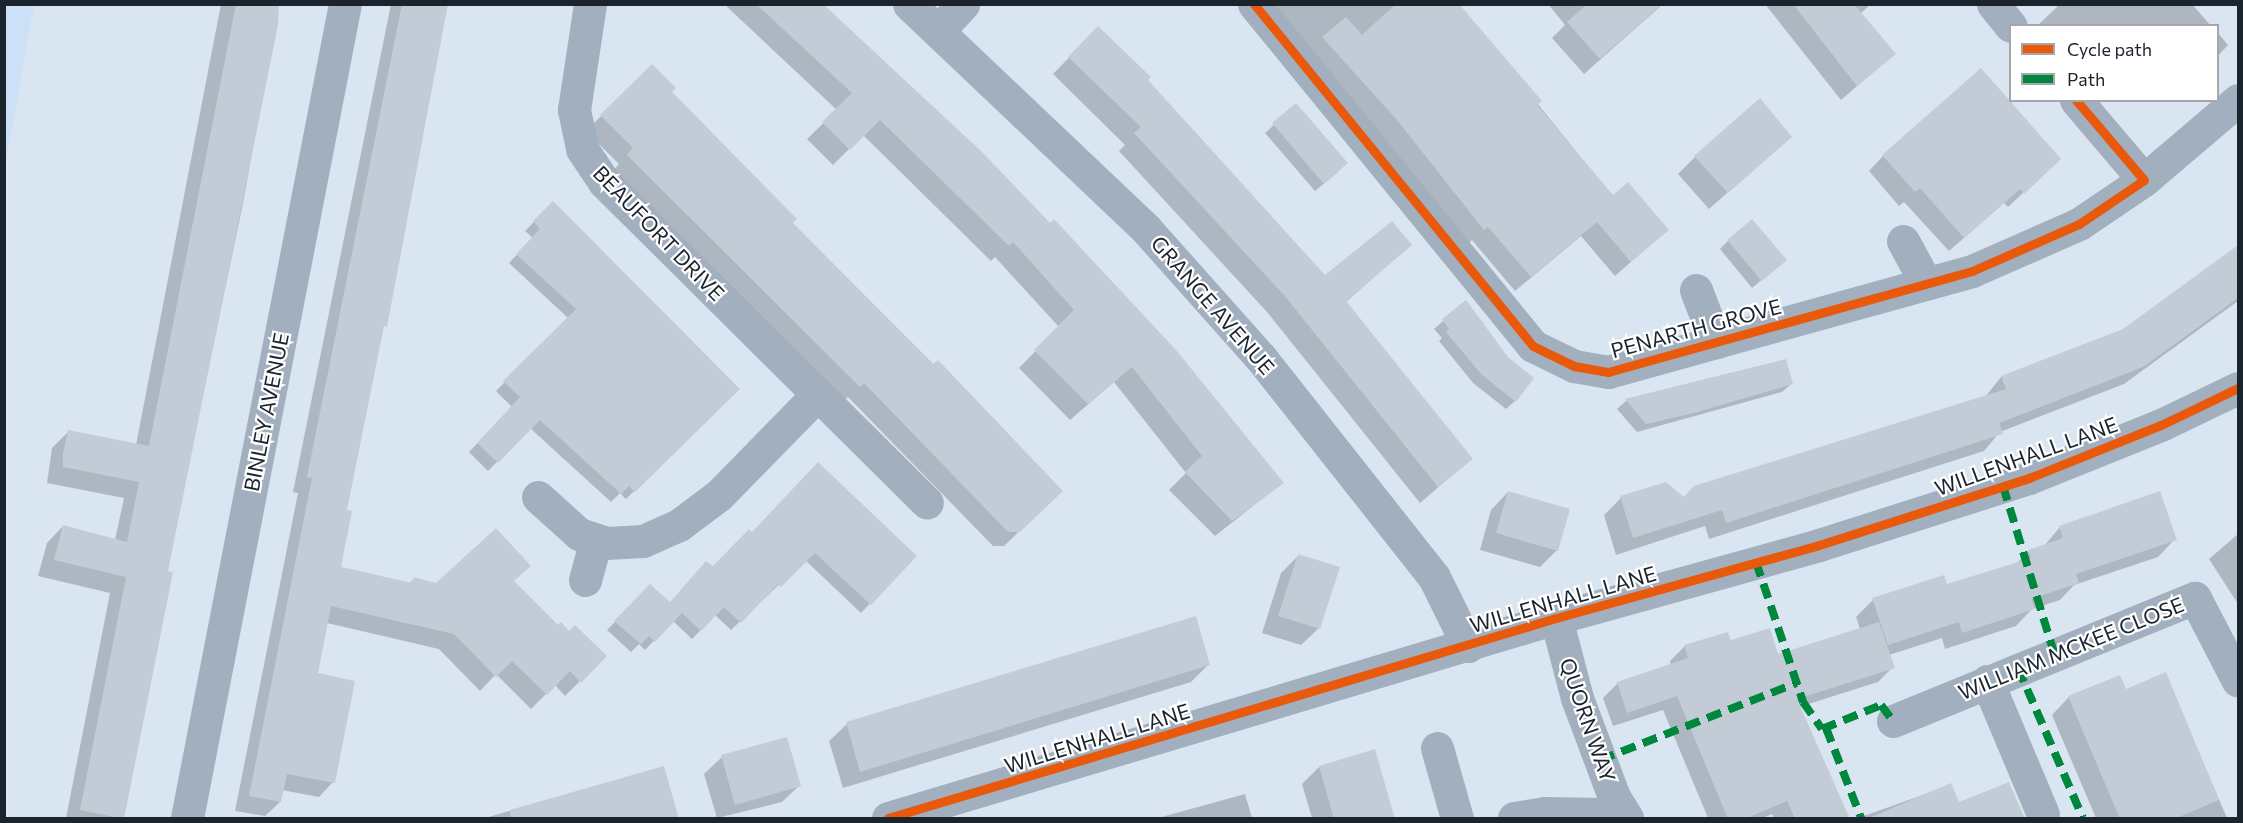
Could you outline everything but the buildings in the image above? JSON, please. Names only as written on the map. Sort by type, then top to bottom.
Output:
[{"type":"street","name":"BINLEY AVENUE","points":[[187,819],[345,4]]},
{"type":"street","name":"BEAUFORT DRIVE","points":[[590,4],[574,110],[582,149],[604,182],[927,503]]},
{"type":"street","name":"GRANGE AVENUE","points":[[909,4],[1146,229],[1261,358],[1434,577],[1468,646]]},
{"type":"street","points":[[939,32],[963,4]]},
{"type":"street","name":"PENARTH GROVE","points":[[1254,4],[1533,346],[1574,366],[1608,372],[1972,271],[2079,224],[2144,180],[2238,100]]},
{"type":"street","points":[[1993,4],[2009,24]]},
{"type":"street","points":[[2078,102],[2144,180]]},
{"type":"street","points":[[1904,241],[1926,283]]},
{"type":"street","name":"PENARTH GROVE","points":[[1696,290],[1716,342]]},
{"type":"street","name":"WILLENHALL LANE","points":[[888,819],[1556,618],[1819,544],[2029,478],[2161,425],[2238,388]]},
{"type":"street","points":[[538,497],[579,534],[606,543],[643,541],[679,525],[719,495],[818,394]]},
{"type":"street","points":[[585,580],[596,540]]},
{"type":"street","name":"WILLIAM MCKEE CLOSE","points":[[1893,721],[2195,598],[2238,681]]},
{"type":"street","name":"QUORN WAY","points":[[1556,618],[1578,698],[1623,813]]},
{"type":"street","points":[[1987,681],[2043,814]]},
{"type":"street","points":[[1437,748],[1457,819]]},
{"type":"street","points":[[1514,819],[1544,813],[1623,813]]},
{"type":"shaded area","points":[[4,5],[34,5],[5,167]]},
{"type":"marked path","points":[[2003,486],[2054,653]]},
{"type":"marked path","points":[[1756,562],[1803,702],[1822,729],[1881,705],[1893,721]]},
{"type":"marked path","points":[[2018,668],[2083,818]]},
{"type":"marked path","points":[[1600,760],[1796,683]]},
{"type":"marked path","points":[[1826,728],[1861,818]]},
{"type":"cycle path","points":[[1254,4],[1533,346],[1574,366],[1608,372],[1972,271],[2079,224],[2144,180],[2078,102]]},
{"type":"cycle path","points":[[888,818],[1556,618],[1819,545],[2029,478],[2161,425],[2238,388]]}]
